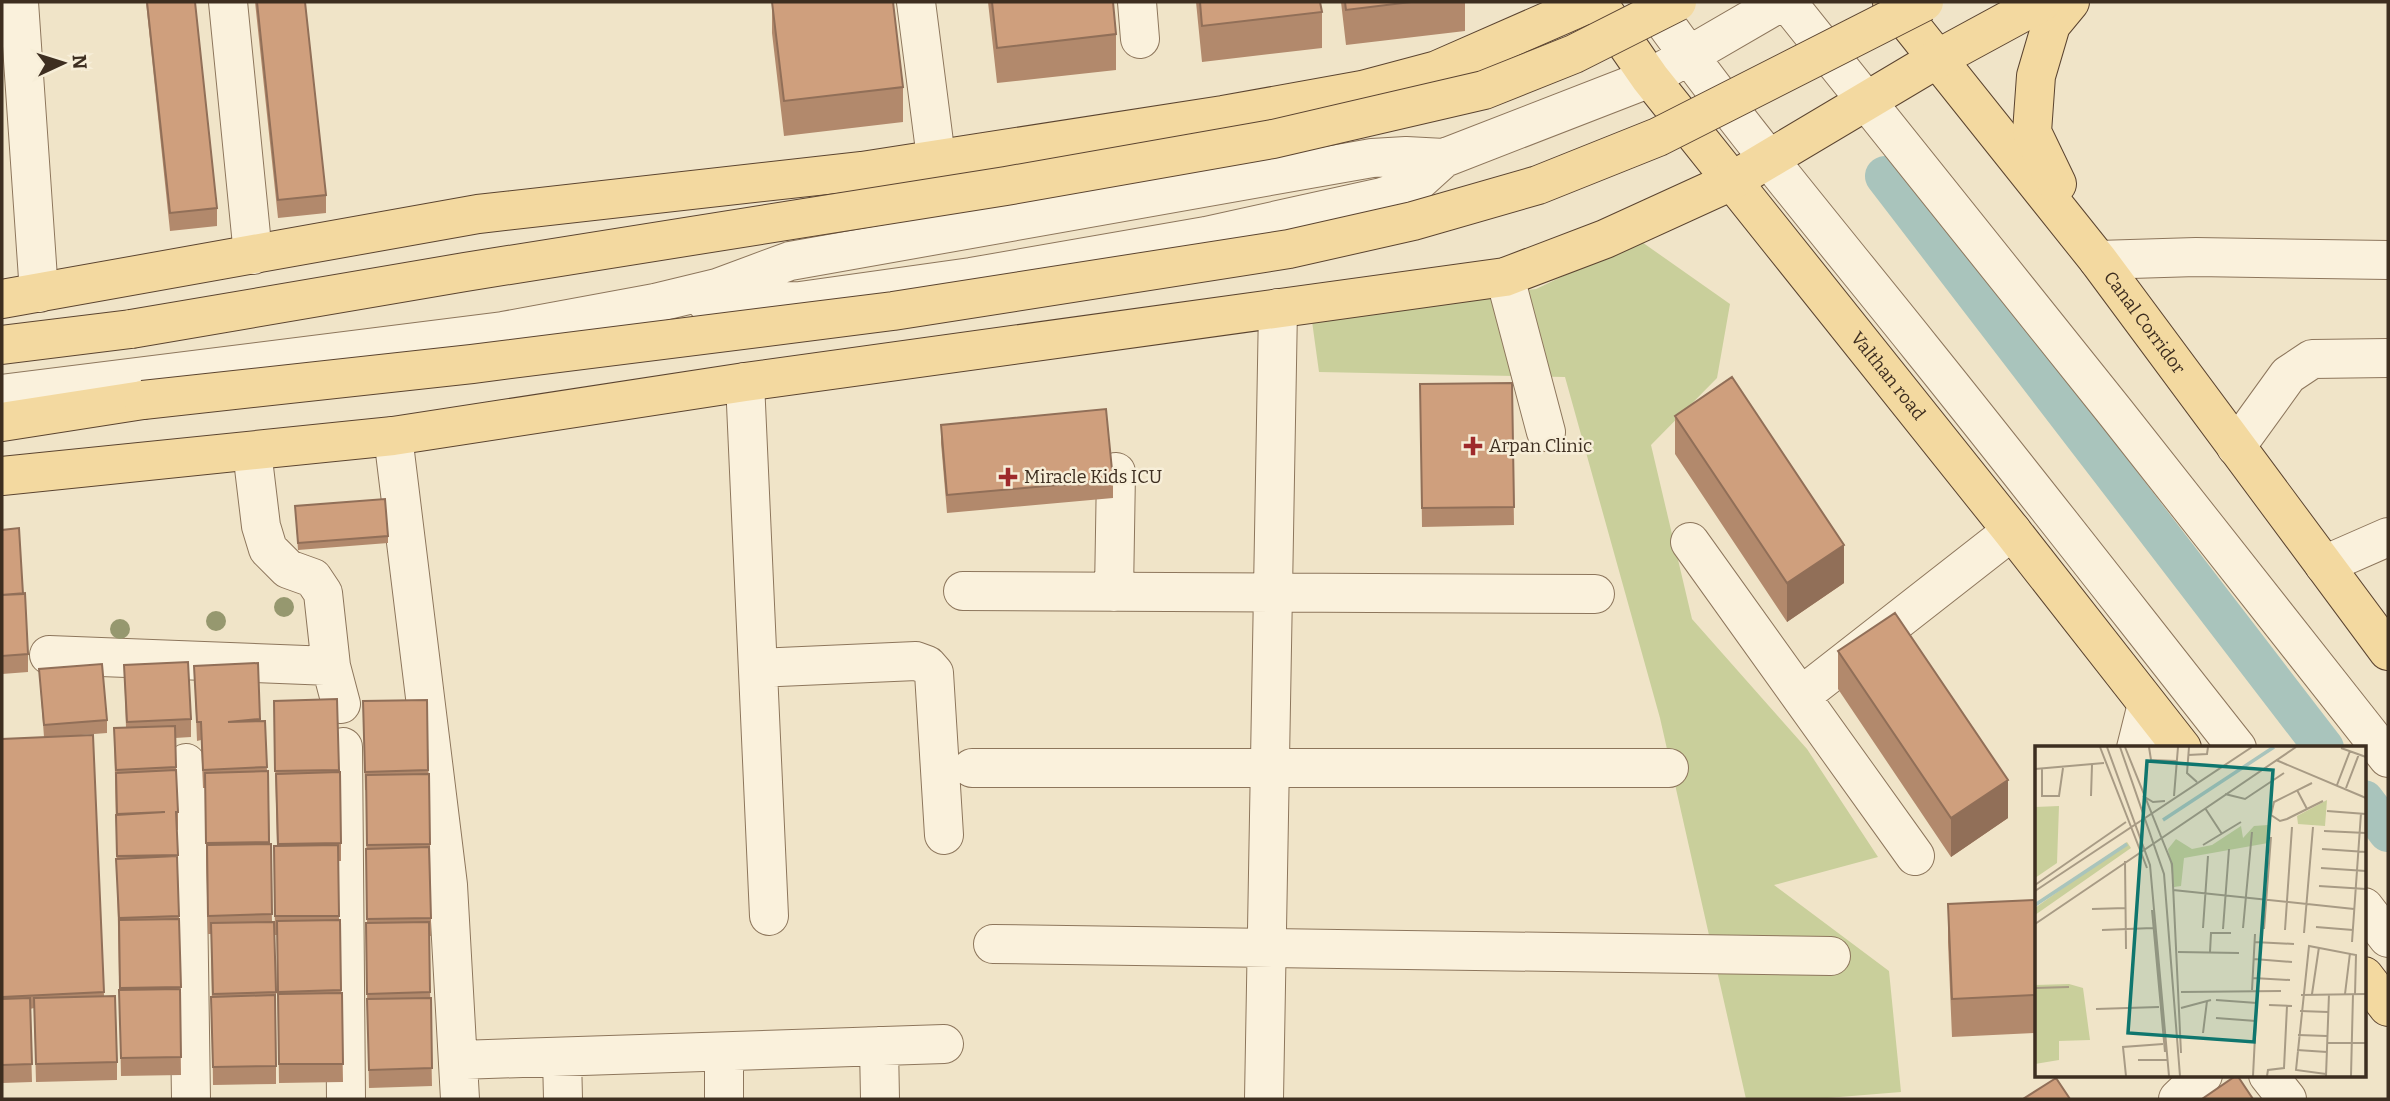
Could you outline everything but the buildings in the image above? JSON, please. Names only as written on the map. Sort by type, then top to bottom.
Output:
[{"type":"main road","points":[[2,299],[478,214],[862,171],[1223,115],[1362,90],[1437,69],[1594,2]]},
{"type":"main road","name":"Valthan road","points":[[1594,2],[1650,78],[2181,746]]},
{"type":"main road","points":[[2,345],[131,329],[478,270],[992,189],[1273,139],[1485,90],[1574,54],[1677,2]]},
{"type":"main road","name":"Canal Corridor","points":[[1892,2],[2098,260],[2388,651]]},
{"type":"main road","points":[[2,422],[143,400],[472,364],[893,311],[1289,249],[1413,221],[1538,185],[1658,137],[1924,2]]},
{"type":"main road","points":[[2,476],[393,436],[745,382],[1505,277],[1605,239],[1732,181],[1937,59],[2042,2]]},
{"type":"main road","points":[[2070,2],[2051,25],[2036,76],[2032,132],[2054,180],[2098,260]]},
{"type":"main road","points":[[2366,979],[2388,1007]]},
{"type":"street","points":[[19,2],[39,293]]},
{"type":"street","points":[[228,2],[253,255]]},
{"type":"street","points":[[916,2],[936,158]]},
{"type":"street","points":[[1137,2],[1140,39]]},
{"type":"street","points":[[1650,2],[1769,159],[2046,503],[2236,746]]},
{"type":"street","points":[[2,394],[503,331],[655,303],[800,301],[971,277],[1206,236],[1382,197],[1412,187],[1444,158],[1650,78],[1781,2]]},
{"type":"street","points":[[1787,2],[2388,758]]},
{"type":"street","points":[[2098,260],[2196,257],[2388,260]]},
{"type":"street","points":[[1505,277],[1546,432]]},
{"type":"street","points":[[1264,1099],[1278,308]]},
{"type":"street","points":[[2236,447],[2288,374],[2312,359],[2388,358]]},
{"type":"street","points":[[745,382],[769,916]]},
{"type":"street","points":[[393,436],[448,885],[460,1099]]},
{"type":"street","points":[[252,451],[261,526],[268,549],[288,569],[313,578],[323,593],[331,666],[341,704]]},
{"type":"street","points":[[1114,592],[1116,472]]},
{"type":"street","points":[[1801,696],[2012,531]]},
{"type":"street","points":[[2324,565],[2388,537]]},
{"type":"street","points":[[1690,542],[1914,856]]},
{"type":"street","points":[[963,591],[1595,594]]},
{"type":"street","points":[[49,655],[331,666]]},
{"type":"street","points":[[758,668],[916,662],[926,665],[934,673],[944,835]]},
{"type":"street","points":[[2136,746],[2147,704]]},
{"type":"street","points":[[343,747],[346,1099]]},
{"type":"street","points":[[186,762],[191,1099]]},
{"type":"street","points":[[972,768],[1670,768]]},
{"type":"street","points":[[2366,910],[2388,938]]},
{"type":"street","points":[[993,944],[1831,956]]},
{"type":"street","points":[[459,1060],[944,1044]]},
{"type":"street","points":[[879,1046],[880,1099]]},
{"type":"street","points":[[724,1052],[724,1099]]},
{"type":"street","points":[[562,1057],[563,1099]]},
{"type":"street","points":[[2178,1099],[2202,1076]]},
{"type":"street","points":[[2270,1076],[2287,1099]]},
{"type":"green space","points":[[1639,240],[1730,304],[1717,378],[1651,445],[1692,619],[1807,749],[1878,857],[1774,885],[1889,971],[1901,1092],[1815,1099],[1746,1099],[1660,718],[1565,377],[1319,372],[1311,314],[1536,289]]},
{"type":"waterway","points":[[1885,176],[2322,746]]},
{"type":"waterway","points":[[2366,803],[2388,832]]},
{"type":"place","name":"Arpan Clinic","points":[[1473,446]]},
{"type":"place","name":"Miracle Kids ICU","points":[[1008,477]]}]
